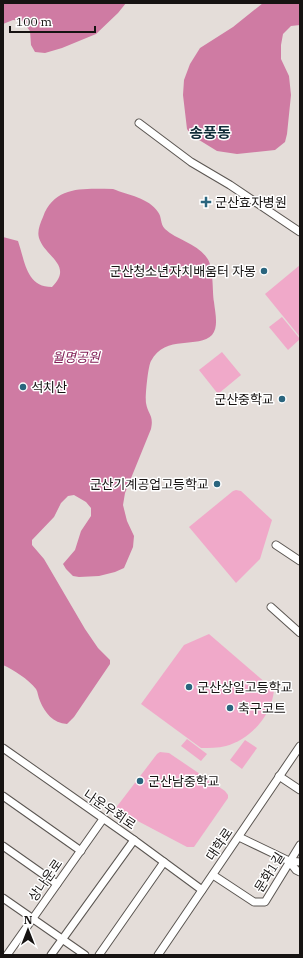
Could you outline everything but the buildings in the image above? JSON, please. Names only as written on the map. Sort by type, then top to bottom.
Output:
[{"type":"street","points":[[139,123],[191,162],[230,185],[300,232]]},
{"type":"street","points":[[276,545],[300,561]]},
{"type":"street","points":[[271,607],[300,633]]},
{"type":"street","name":"대학로","points":[[158,955],[300,746]]},
{"type":"street","name":"나운우회로","points":[[3,748],[134,840],[202,890]]},
{"type":"street","points":[[279,776],[300,790]]},
{"type":"street","points":[[3,796],[81,851]]},
{"type":"street","name":"상나운로","points":[[7,955],[103,819]]},
{"type":"street","points":[[239,837],[290,861],[300,862]]},
{"type":"street","points":[[51,955],[134,840]]},
{"type":"street","name":"문화1길","points":[[213,875],[254,902],[265,902],[300,845]]},
{"type":"street","points":[[3,846],[57,884]]},
{"type":"street","points":[[290,861],[296,870],[300,872]]},
{"type":"street","points":[[99,955],[164,862]]},
{"type":"street","points":[[3,898],[85,955]]},
{"type":"shaded area","points":[[300,265],[300,337],[265,294]]},
{"type":"shaded area","points":[[282,317],[300,339],[288,350],[269,327]]},
{"type":"shaded area","points":[[222,352],[241,375],[218,394],[199,370]]},
{"type":"shaded area","points":[[236,490],[241,491],[272,520],[260,559],[236,583],[189,527]]},
{"type":"shaded area","points":[[209,634],[274,690],[269,708],[258,725],[251,732],[235,743],[226,746],[217,748],[201,748],[141,704],[184,645]]},
{"type":"shaded area","points":[[187,739],[207,754],[201,761],[181,746]]},
{"type":"shaded area","points":[[245,740],[257,748],[242,769],[230,760]]},
{"type":"shaded area","points":[[160,752],[169,753],[225,791],[228,795],[228,798],[194,847],[187,847],[115,809]]},
{"type":"green space","points":[[3,3],[126,3],[118,13],[96,34],[62,48],[45,53],[35,52],[31,45],[30,31],[22,21],[13,20],[3,24]]},
{"type":"green space","points":[[263,3],[300,3],[300,25],[291,26],[283,34],[281,45],[281,59],[289,76],[291,95],[285,142],[275,150],[237,154],[217,151],[191,135],[187,129],[183,95],[184,80],[190,64],[200,48],[233,27]]},
{"type":"green space","name":"월명공원","points":[[81,189],[113,189],[149,203],[159,214],[162,225],[165,229],[198,249],[207,258],[212,273],[216,324],[212,335],[206,339],[182,343],[165,348],[157,353],[151,361],[146,388],[146,403],[152,424],[125,493],[123,505],[127,521],[134,536],[133,547],[124,568],[99,576],[79,577],[73,576],[66,569],[63,564],[75,550],[81,531],[91,516],[91,508],[86,502],[74,495],[68,496],[61,503],[54,517],[32,540],[32,545],[44,559],[85,629],[98,648],[110,660],[110,664],[74,717],[67,724],[58,722],[50,717],[42,705],[37,690],[33,685],[12,669],[3,665],[3,237],[18,241],[28,272],[32,278],[43,286],[52,287],[58,279],[60,273],[59,267],[56,261],[42,245],[38,235],[40,225],[48,207],[55,199],[72,191]]},
{"type":"place","name":"군산효자병원","points":[[206,202]]},
{"type":"place","name":"군산청소년자치배움터 자몽","points":[[264,271]]},
{"type":"place","name":"석치산","points":[[23,387]]},
{"type":"place","name":"군산중학교","points":[[282,399]]},
{"type":"place","name":"군산기계공업고등학교","points":[[217,484]]},
{"type":"place","name":"군산상일고등학교","points":[[189,687]]},
{"type":"place","name":"축구코트","points":[[230,708]]},
{"type":"place","name":"군산남중학교","points":[[140,781]]},
{"type":"district","name":"송풍동","points":[[210,133]]}]
